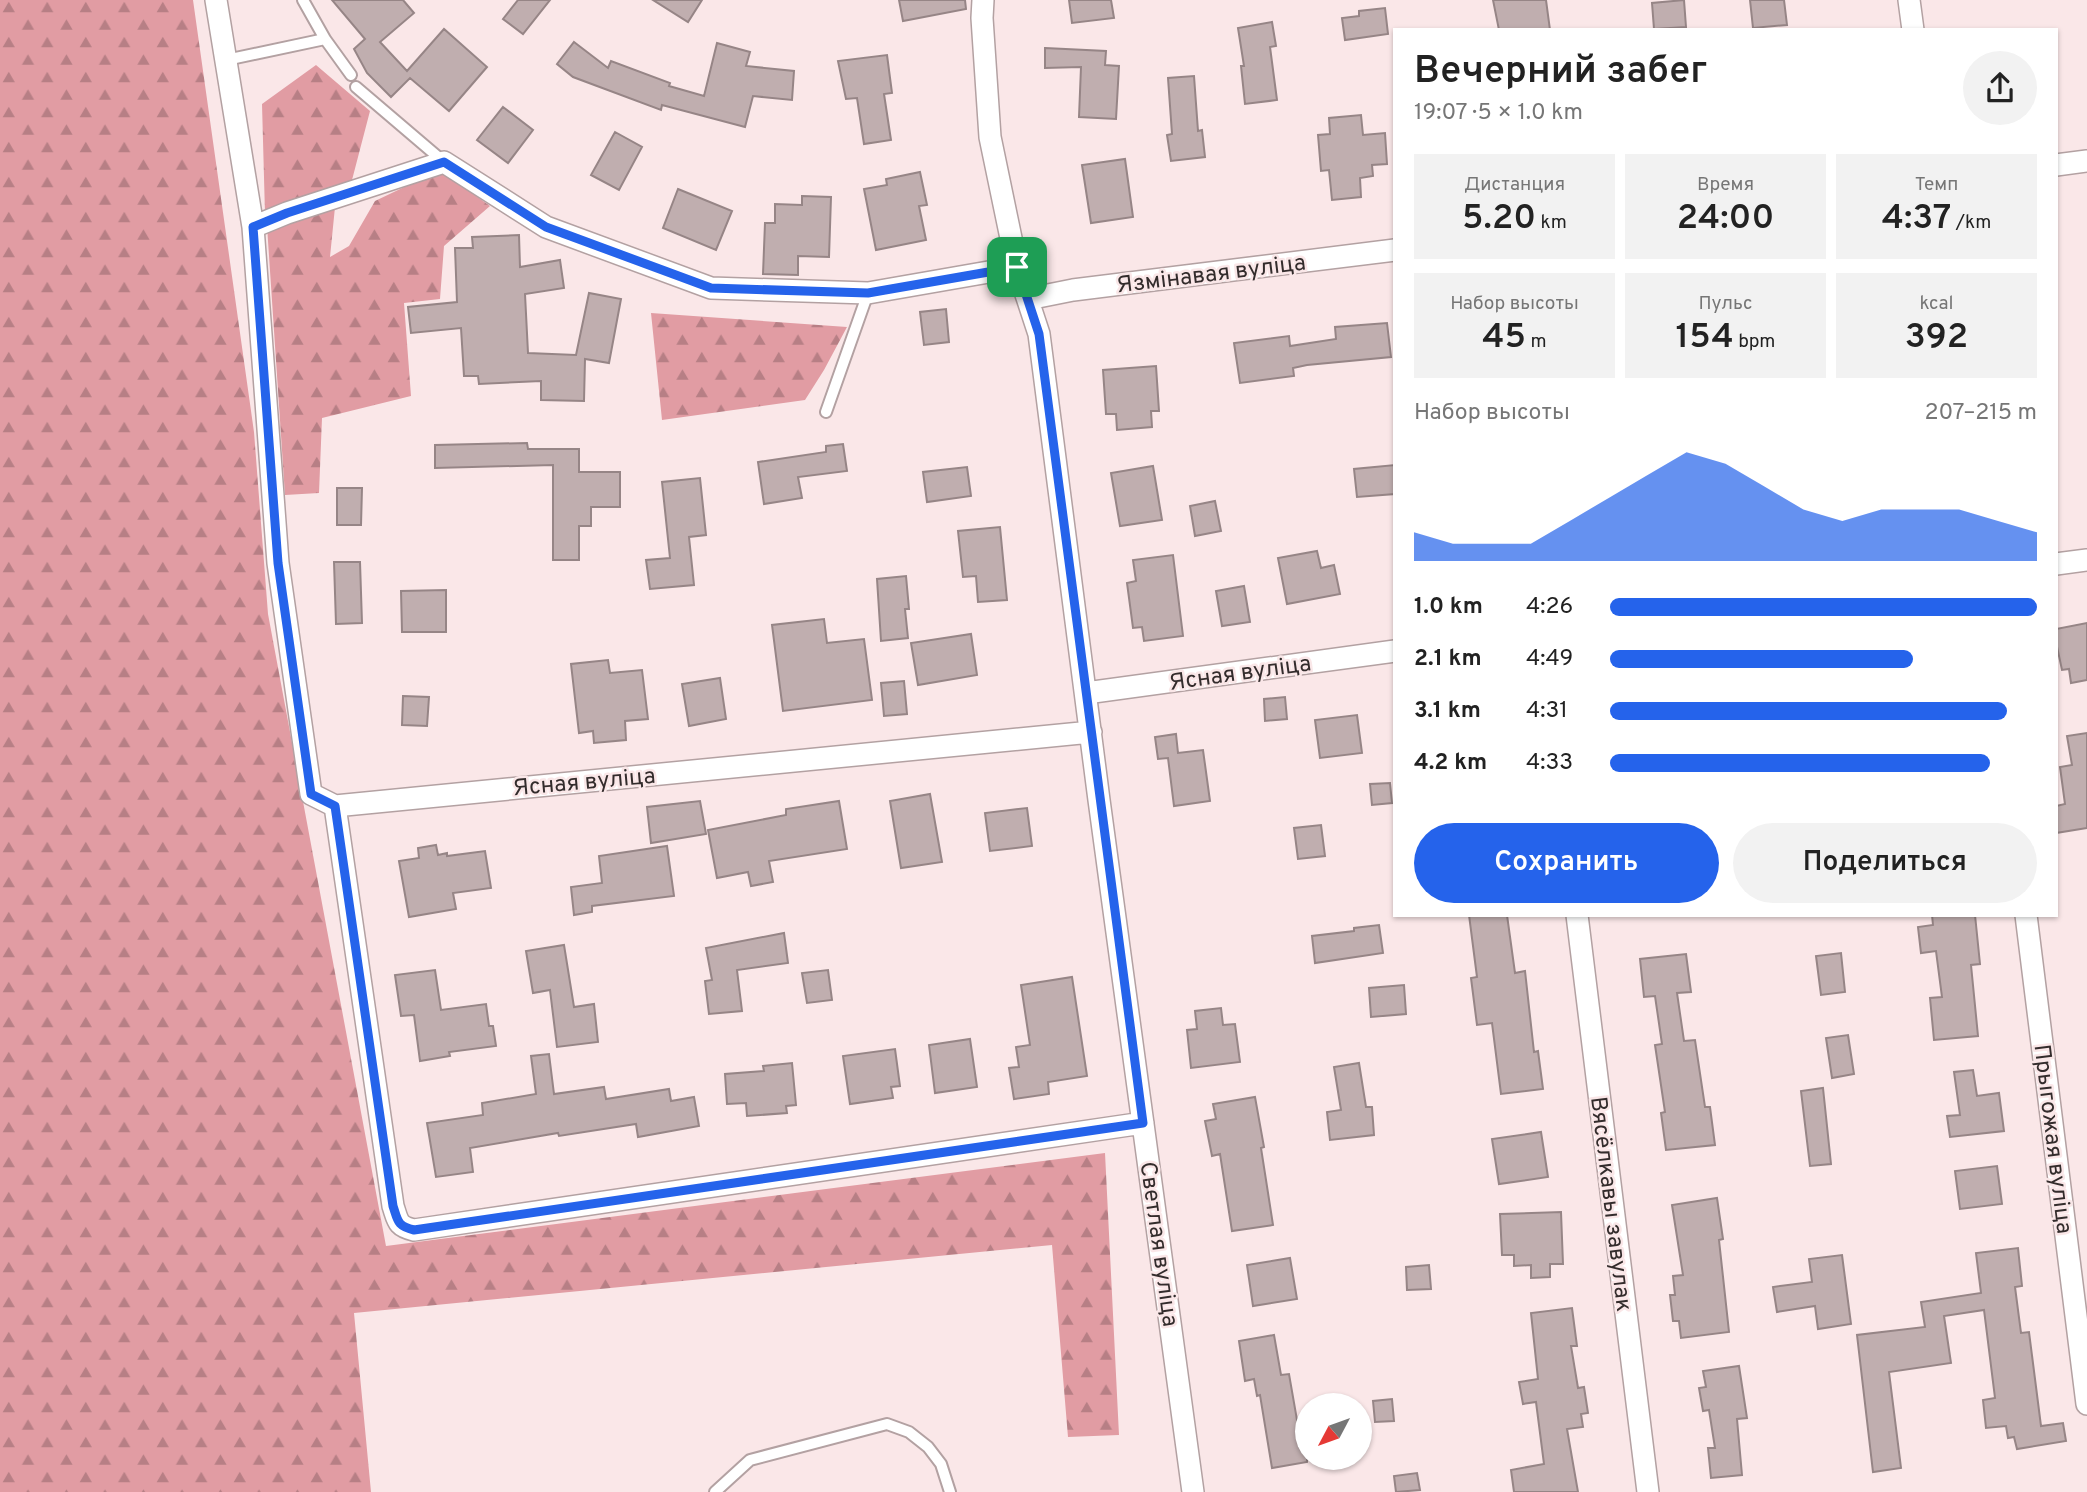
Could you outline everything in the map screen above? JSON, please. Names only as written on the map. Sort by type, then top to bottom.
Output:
[{"type":"street","points":[[216,0],[253,227],[278,563],[311,794],[335,806],[393,1206],[398,1222],[414,1230],[1143,1123]]},
{"type":"street","name":"Светлая вуліца","points":[[983,0],[990,137],[1017,267],[1039,334],[1194,1492]]},
{"type":"street","points":[[1909,0],[1913,28]]},
{"type":"street","points":[[2058,165],[2087,161]]},
{"type":"street","points":[[253,227],[287,213],[444,162],[546,227],[711,288],[868,293],[1017,267]]},
{"type":"street","name":"Язмінавая вуліца","points":[[1028,299],[1073,290],[1393,250]]},
{"type":"street","points":[[2058,564],[2087,559]]},
{"type":"street","name":"Ясная вуліца","points":[[1086,693],[1393,650]]},
{"type":"street","name":"Ясная вуліца","points":[[335,806],[1091,732]]},
{"type":"street","name":"Вясёлкавы завулак","points":[[1577,917],[1647,1492]]},
{"type":"street","name":"Прыгожая вуліца","points":[[2026,917],[2087,1404]]},
{"type":"lane","points":[[303,0],[351,75]]},
{"type":"lane","points":[[226,61],[325,38]]},
{"type":"lane","points":[[356,87],[444,162]]},
{"type":"lane","points":[[826,412],[868,293]]},
{"type":"lane","points":[[715,1492],[750,1460],[887,1424],[909,1432],[928,1447],[941,1464],[950,1492]]},
{"type":"green space","points":[[0,0],[193,0],[254,432],[268,614],[386,1246],[1105,1153],[1119,1435],[1068,1437],[1052,1245],[354,1313],[371,1492],[0,1492]]},
{"type":"green space","points":[[316,65],[370,111],[352,180],[265,214],[262,104]]},
{"type":"green space","points":[[440,170],[490,206],[444,246],[440,299],[404,303],[411,396],[322,418],[319,493],[285,495],[267,226],[335,207],[330,257],[349,246],[375,201]]},
{"type":"green space","points":[[651,313],[847,327],[805,400],[662,420]]},
{"type":"building","points":[[332,0],[403,0],[414,13],[380,42],[407,71],[444,29],[487,67],[449,111],[410,78],[391,97],[367,73],[354,49],[365,39]]},
{"type":"building","points":[[518,0],[550,0],[523,34],[503,19]]},
{"type":"building","points":[[653,0],[702,0],[688,22]]},
{"type":"building","points":[[899,0],[965,0],[966,9],[903,21]]},
{"type":"building","points":[[1069,0],[1111,0],[1114,18],[1072,23]]},
{"type":"building","points":[[1493,0],[1546,0],[1550,28],[1499,28]]},
{"type":"building","points":[[1684,0],[1686,27],[1654,28],[1652,3]]},
{"type":"building","points":[[1750,0],[1784,0],[1787,25],[1753,28]]},
{"type":"building","points":[[1385,8],[1388,34],[1345,40],[1342,18],[1359,16],[1359,11]]},
{"type":"building","points":[[1272,22],[1276,46],[1270,47],[1277,100],[1245,104],[1241,66],[1244,66],[1238,28]]},
{"type":"building","points":[[574,42],[608,68],[611,61],[670,83],[669,86],[704,96],[717,43],[750,52],[746,66],[794,71],[792,100],[753,96],[745,127],[662,105],[661,110],[573,77],[557,64]]},
{"type":"building","points":[[1045,48],[1106,51],[1105,65],[1119,66],[1116,119],[1079,117],[1081,67],[1045,68]]},
{"type":"building","points":[[887,55],[892,93],[884,94],[891,140],[864,144],[857,98],[846,99],[838,61]]},
{"type":"building","points":[[1194,76],[1198,131],[1202,130],[1205,157],[1171,161],[1167,135],[1172,134],[1168,78]]},
{"type":"building","points":[[503,107],[533,130],[508,163],[477,140]]},
{"type":"building","points":[[1361,115],[1363,135],[1385,133],[1387,164],[1372,165],[1373,176],[1360,178],[1361,197],[1332,200],[1329,170],[1321,171],[1318,135],[1330,134],[1329,118]]},
{"type":"building","points":[[615,132],[642,147],[619,190],[591,175]]},
{"type":"building","points":[[1125,159],[1133,217],[1091,223],[1082,165]]},
{"type":"building","points":[[920,172],[927,205],[919,206],[926,240],[876,250],[864,189],[887,185],[886,179]]},
{"type":"building","points":[[678,189],[732,211],[716,250],[663,228]]},
{"type":"building","points":[[802,196],[831,197],[829,257],[798,256],[798,275],[763,274],[765,223],[775,223],[775,204],[802,205]]},
{"type":"building","points":[[519,235],[520,267],[560,260],[564,288],[525,294],[528,353],[576,355],[589,293],[621,299],[609,363],[585,359],[584,401],[541,400],[541,381],[479,384],[478,376],[464,376],[461,328],[411,333],[408,307],[457,302],[455,248],[473,248],[472,237]]},
{"type":"building","points":[[946,309],[949,342],[924,345],[920,312]]},
{"type":"building","points":[[1387,323],[1391,357],[1307,365],[1293,368],[1294,376],[1240,383],[1234,343],[1289,336],[1290,346],[1336,339],[1335,327]]},
{"type":"building","points":[[1156,366],[1159,411],[1151,411],[1152,427],[1117,430],[1116,414],[1106,414],[1103,370]]},
{"type":"building","points":[[527,443],[528,449],[579,449],[579,472],[620,472],[620,507],[591,507],[591,526],[579,526],[579,560],[553,560],[553,465],[435,468],[435,445]]},
{"type":"building","points":[[843,444],[847,471],[798,477],[802,498],[764,504],[758,462],[826,452],[826,446]]},
{"type":"building","points":[[1393,465],[1393,494],[1357,497],[1354,469]]},
{"type":"building","points":[[1153,466],[1162,520],[1120,526],[1111,473]]},
{"type":"building","points":[[967,467],[971,496],[927,502],[923,472]]},
{"type":"building","points":[[700,478],[706,535],[689,537],[694,585],[650,589],[646,560],[670,558],[662,482]]},
{"type":"building","points":[[337,488],[362,488],[361,525],[337,525]]},
{"type":"building","points":[[1215,501],[1221,531],[1195,536],[1190,506]]},
{"type":"building","points":[[1000,527],[1007,600],[978,602],[976,576],[963,577],[958,531]]},
{"type":"building","points":[[1317,551],[1321,568],[1334,565],[1340,594],[1287,604],[1278,558]]},
{"type":"building","points":[[1173,555],[1183,636],[1144,641],[1142,627],[1133,628],[1127,583],[1136,581],[1133,560]]},
{"type":"building","points":[[334,562],[360,562],[362,623],[336,624]]},
{"type":"building","points":[[906,576],[908,638],[881,641],[877,579]]},
{"type":"building","points":[[1244,586],[1250,622],[1222,626],[1216,591]]},
{"type":"building","points":[[446,590],[446,632],[402,632],[401,591]]},
{"type":"building","points":[[824,619],[827,643],[864,639],[872,700],[783,711],[772,625]]},
{"type":"building","points":[[2087,623],[2087,680],[2071,683],[2069,669],[2062,670],[2058,651],[2058,629]]},
{"type":"building","points":[[971,634],[977,675],[918,685],[911,643]]},
{"type":"building","points":[[608,660],[610,673],[642,670],[648,719],[625,721],[626,740],[594,743],[593,731],[579,733],[571,664]]},
{"type":"building","points":[[720,678],[726,719],[689,726],[682,684]]},
{"type":"building","points":[[904,681],[907,714],[884,716],[881,683]]},
{"type":"building","points":[[403,696],[429,697],[427,726],[402,725]]},
{"type":"building","points":[[1285,697],[1287,719],[1265,721],[1264,699]]},
{"type":"building","points":[[1357,715],[1362,753],[1320,758],[1315,720]]},
{"type":"building","points":[[2087,733],[2087,828],[2058,833],[2058,806],[2065,804],[2060,767],[2072,765],[2067,736]]},
{"type":"building","points":[[1176,734],[1178,753],[1203,750],[1210,801],[1174,806],[1168,758],[1158,759],[1155,737]]},
{"type":"building","points":[[1390,783],[1392,803],[1372,805],[1370,784]]},
{"type":"building","points":[[930,794],[942,862],[901,868],[890,801]]},
{"type":"building","points":[[700,801],[706,834],[651,843],[647,807]]},
{"type":"building","points":[[839,801],[847,849],[769,861],[773,882],[751,886],[748,872],[717,878],[708,830],[786,815],[786,809]]},
{"type":"building","points":[[1027,808],[1032,846],[990,851],[985,813]]},
{"type":"building","points":[[1321,825],[1325,856],[1298,859],[1294,828]]},
{"type":"building","points":[[436,845],[438,855],[485,851],[491,888],[453,893],[456,909],[409,917],[399,861],[419,858],[418,848]]},
{"type":"building","points":[[667,846],[674,896],[592,906],[592,912],[574,915],[571,887],[602,883],[599,856]]},
{"type":"building","points":[[1469,917],[1507,917],[1515,973],[1525,971],[1534,1052],[1538,1051],[1543,1089],[1501,1094],[1492,1023],[1477,1025],[1471,978],[1477,977]]},
{"type":"building","points":[[1932,917],[1975,917],[1980,964],[1971,965],[1978,1036],[1934,1040],[1930,998],[1942,997],[1936,951],[1921,953],[1918,927],[1933,925]]},
{"type":"building","points":[[1379,925],[1383,953],[1315,963],[1312,936]]},
{"type":"building","points":[[784,933],[788,963],[737,970],[742,1011],[709,1014],[705,981],[712,980],[706,948]]},
{"type":"building","points":[[564,945],[574,1007],[594,1004],[598,1042],[557,1047],[550,990],[533,993],[526,951]]},
{"type":"building","points":[[1841,953],[1845,992],[1821,995],[1816,956]]},
{"type":"building","points":[[1686,954],[1691,992],[1677,993],[1684,1041],[1695,1040],[1705,1107],[1710,1107],[1715,1145],[1666,1150],[1661,1113],[1665,1112],[1655,1045],[1662,1044],[1655,996],[1644,997],[1640,959]]},
{"type":"building","points":[[435,970],[441,1010],[486,1004],[489,1026],[493,1026],[496,1046],[449,1052],[450,1056],[420,1061],[414,1015],[401,1016],[395,975]]},
{"type":"building","points":[[828,970],[832,1000],[807,1003],[802,973]]},
{"type":"building","points":[[1072,977],[1087,1076],[1048,1082],[1049,1094],[1014,1099],[1009,1068],[1019,1067],[1016,1047],[1030,1045],[1021,985]]},
{"type":"building","points":[[1404,985],[1406,1014],[1371,1017],[1369,988]]},
{"type":"building","points":[[1221,1008],[1223,1025],[1235,1024],[1240,1062],[1191,1068],[1187,1030],[1197,1029],[1195,1011]]},
{"type":"building","points":[[1848,1035],[1854,1074],[1832,1078],[1826,1038]]},
{"type":"building","points":[[970,1039],[977,1087],[935,1093],[929,1045]]},
{"type":"building","points":[[895,1049],[900,1086],[891,1087],[893,1098],[850,1104],[843,1056]]},
{"type":"building","points":[[549,1054],[554,1094],[604,1087],[606,1099],[669,1089],[671,1101],[694,1097],[699,1126],[638,1137],[636,1124],[559,1136],[558,1133],[470,1148],[473,1172],[436,1177],[427,1123],[483,1115],[482,1103],[536,1094],[531,1056]]},
{"type":"building","points":[[792,1063],[796,1105],[786,1106],[787,1113],[747,1116],[746,1103],[727,1104],[725,1074],[764,1071],[763,1066]]},
{"type":"building","points":[[1359,1063],[1366,1107],[1372,1107],[1374,1135],[1330,1140],[1327,1112],[1341,1110],[1334,1067]]},
{"type":"building","points":[[1973,1070],[1977,1096],[1999,1093],[2004,1131],[1950,1137],[1947,1116],[1960,1115],[1954,1072]]},
{"type":"building","points":[[1823,1088],[1831,1164],[1810,1166],[1801,1091]]},
{"type":"building","points":[[1255,1097],[1273,1225],[1232,1231],[1220,1154],[1212,1156],[1205,1121],[1216,1119],[1213,1104]]},
{"type":"building","points":[[1541,1132],[1548,1177],[1499,1184],[1492,1139]]},
{"type":"building","points":[[1997,1166],[2002,1204],[1960,1209],[1955,1171]]},
{"type":"building","points":[[1717,1198],[1723,1239],[1719,1240],[1729,1332],[1681,1338],[1679,1321],[1673,1321],[1670,1295],[1675,1295],[1673,1276],[1683,1275],[1672,1205]]},
{"type":"building","points":[[1561,1212],[1563,1264],[1550,1264],[1550,1277],[1531,1278],[1531,1265],[1514,1266],[1514,1255],[1502,1255],[1500,1214]]},
{"type":"building","points":[[2018,1248],[2022,1286],[2015,1287],[2021,1333],[2029,1332],[2041,1426],[2063,1423],[2066,1441],[2017,1449],[2014,1437],[2008,1438],[2006,1426],[1986,1428],[1983,1400],[1995,1398],[1984,1310],[1944,1316],[1951,1363],[1889,1372],[1901,1468],[1873,1472],[1857,1335],[1925,1327],[1921,1302],[1981,1293],[1976,1253]]},
{"type":"building","points":[[1842,1255],[1851,1324],[1818,1329],[1815,1306],[1777,1312],[1773,1287],[1812,1282],[1809,1259]]},
{"type":"building","points":[[1290,1258],[1297,1299],[1253,1306],[1247,1265]]},
{"type":"building","points":[[1429,1265],[1431,1289],[1407,1290],[1406,1267]]},
{"type":"building","points":[[1572,1308],[1577,1346],[1571,1346],[1578,1388],[1584,1387],[1588,1413],[1581,1414],[1583,1427],[1567,1429],[1578,1492],[1514,1492],[1511,1470],[1544,1464],[1536,1402],[1523,1404],[1519,1382],[1538,1379],[1531,1313]]},
{"type":"building","points":[[1274,1335],[1281,1375],[1289,1374],[1295,1408],[1295,1464],[1272,1468],[1260,1395],[1257,1396],[1254,1379],[1245,1381],[1239,1341]]},
{"type":"building","points":[[1739,1366],[1747,1418],[1737,1419],[1742,1475],[1711,1478],[1708,1448],[1715,1448],[1709,1410],[1703,1411],[1699,1388],[1706,1387],[1703,1371]]},
{"type":"building","points":[[1392,1399],[1394,1421],[1375,1422],[1373,1401]]},
{"type":"building","points":[[1417,1473],[1420,1490],[1396,1492],[1394,1476]]},
{"type":"route","points":[[444,162],[546,227],[711,288],[868,293],[1017,267],[1039,334],[1143,1123],[414,1230],[404,1227],[398,1222],[393,1206],[335,806],[311,794],[278,563],[253,227],[287,213],[444,162]]}]
